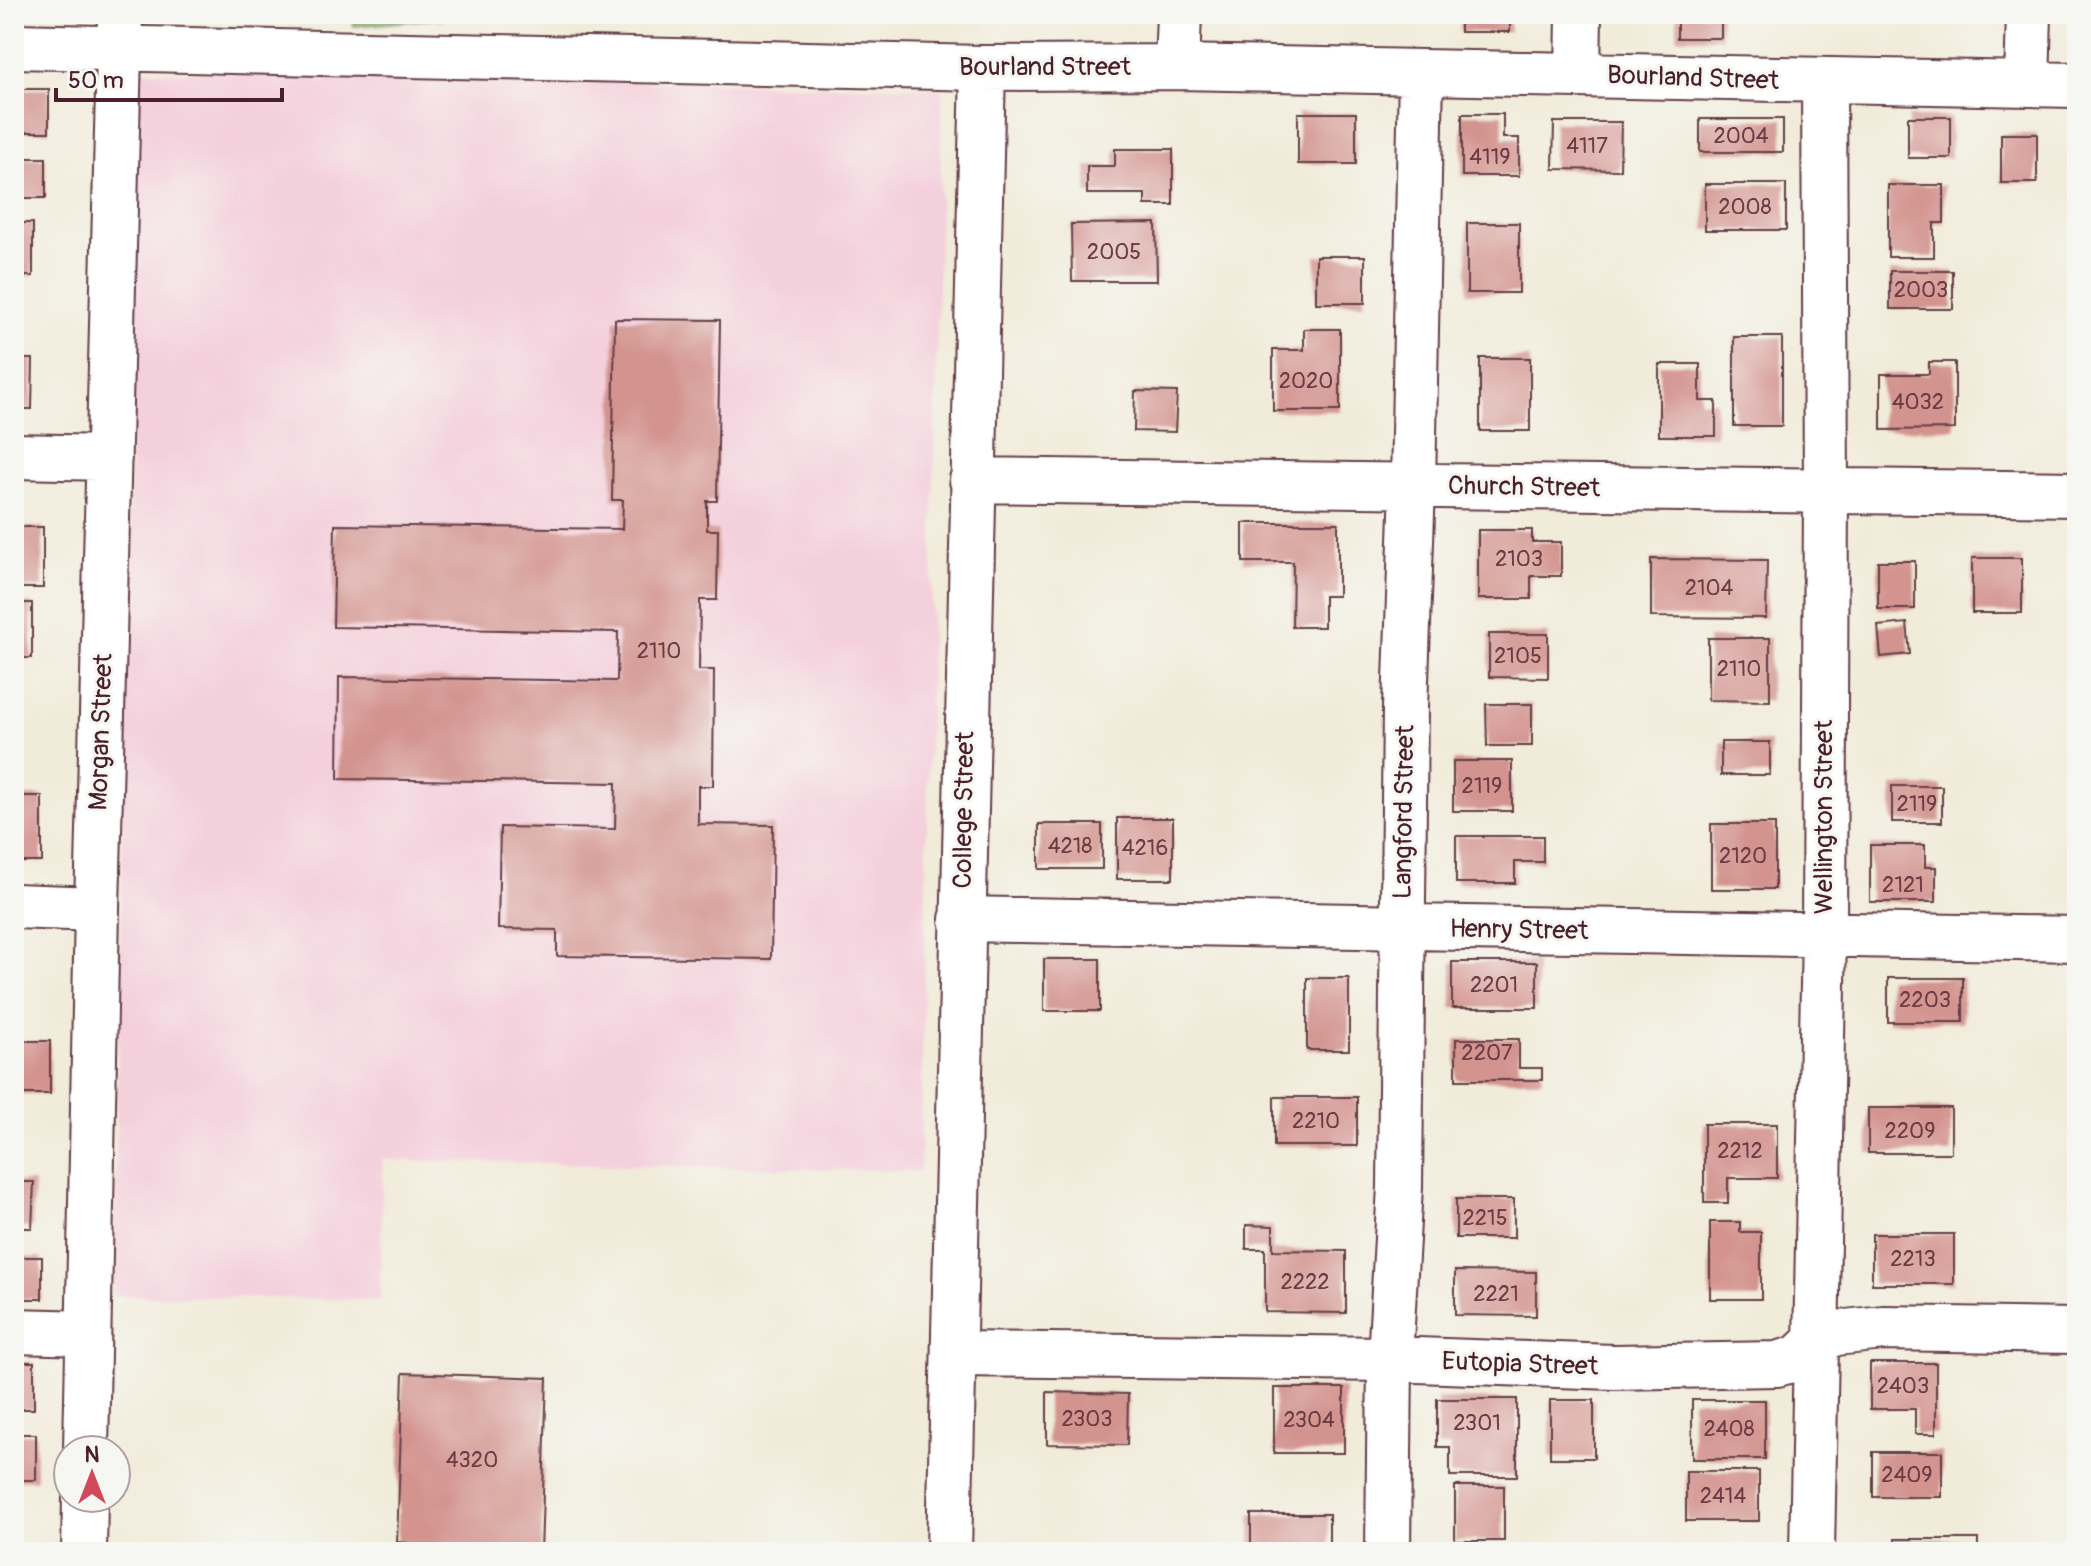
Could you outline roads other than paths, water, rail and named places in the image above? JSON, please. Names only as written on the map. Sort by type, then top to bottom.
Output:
[{"type":"street","points":[[1177,67],[1179,14]]},
{"type":"street","points":[[1578,75],[1579,14]]},
{"type":"street","points":[[2027,84],[2029,14]]},
{"type":"street","name":"Bourland Street","points":[[14,46],[120,30],[983,68],[1177,67],[2077,85]]},
{"type":"street","name":"Morgan Street","points":[[86,1434],[120,30]]},
{"type":"street","name":"College Street","points":[[949,1552],[983,68]]},
{"type":"street","name":"Langford Street","points":[[1388,1552],[1390,1359],[1400,1187],[1405,708],[1413,486],[1421,72]]},
{"type":"street","name":"Wellington Street","points":[[1812,1552],[1824,934],[1824,81]]},
{"type":"street","points":[[14,456],[109,458]]},
{"type":"street","name":"Church Street","points":[[972,480],[2077,494]]},
{"type":"street","points":[[14,906],[97,909]]},
{"type":"street","name":"Henry Street","points":[[962,919],[2077,939]]},
{"type":"street","name":"Eutopia Street","points":[[954,1354],[1390,1359],[1614,1367],[1777,1364],[1798,1358],[1816,1341],[1836,1333],[1883,1328],[2077,1331]]},
{"type":"street","points":[[14,1331],[88,1333]]},
{"type":"street","points":[[84,1552],[85,1514]]}]
